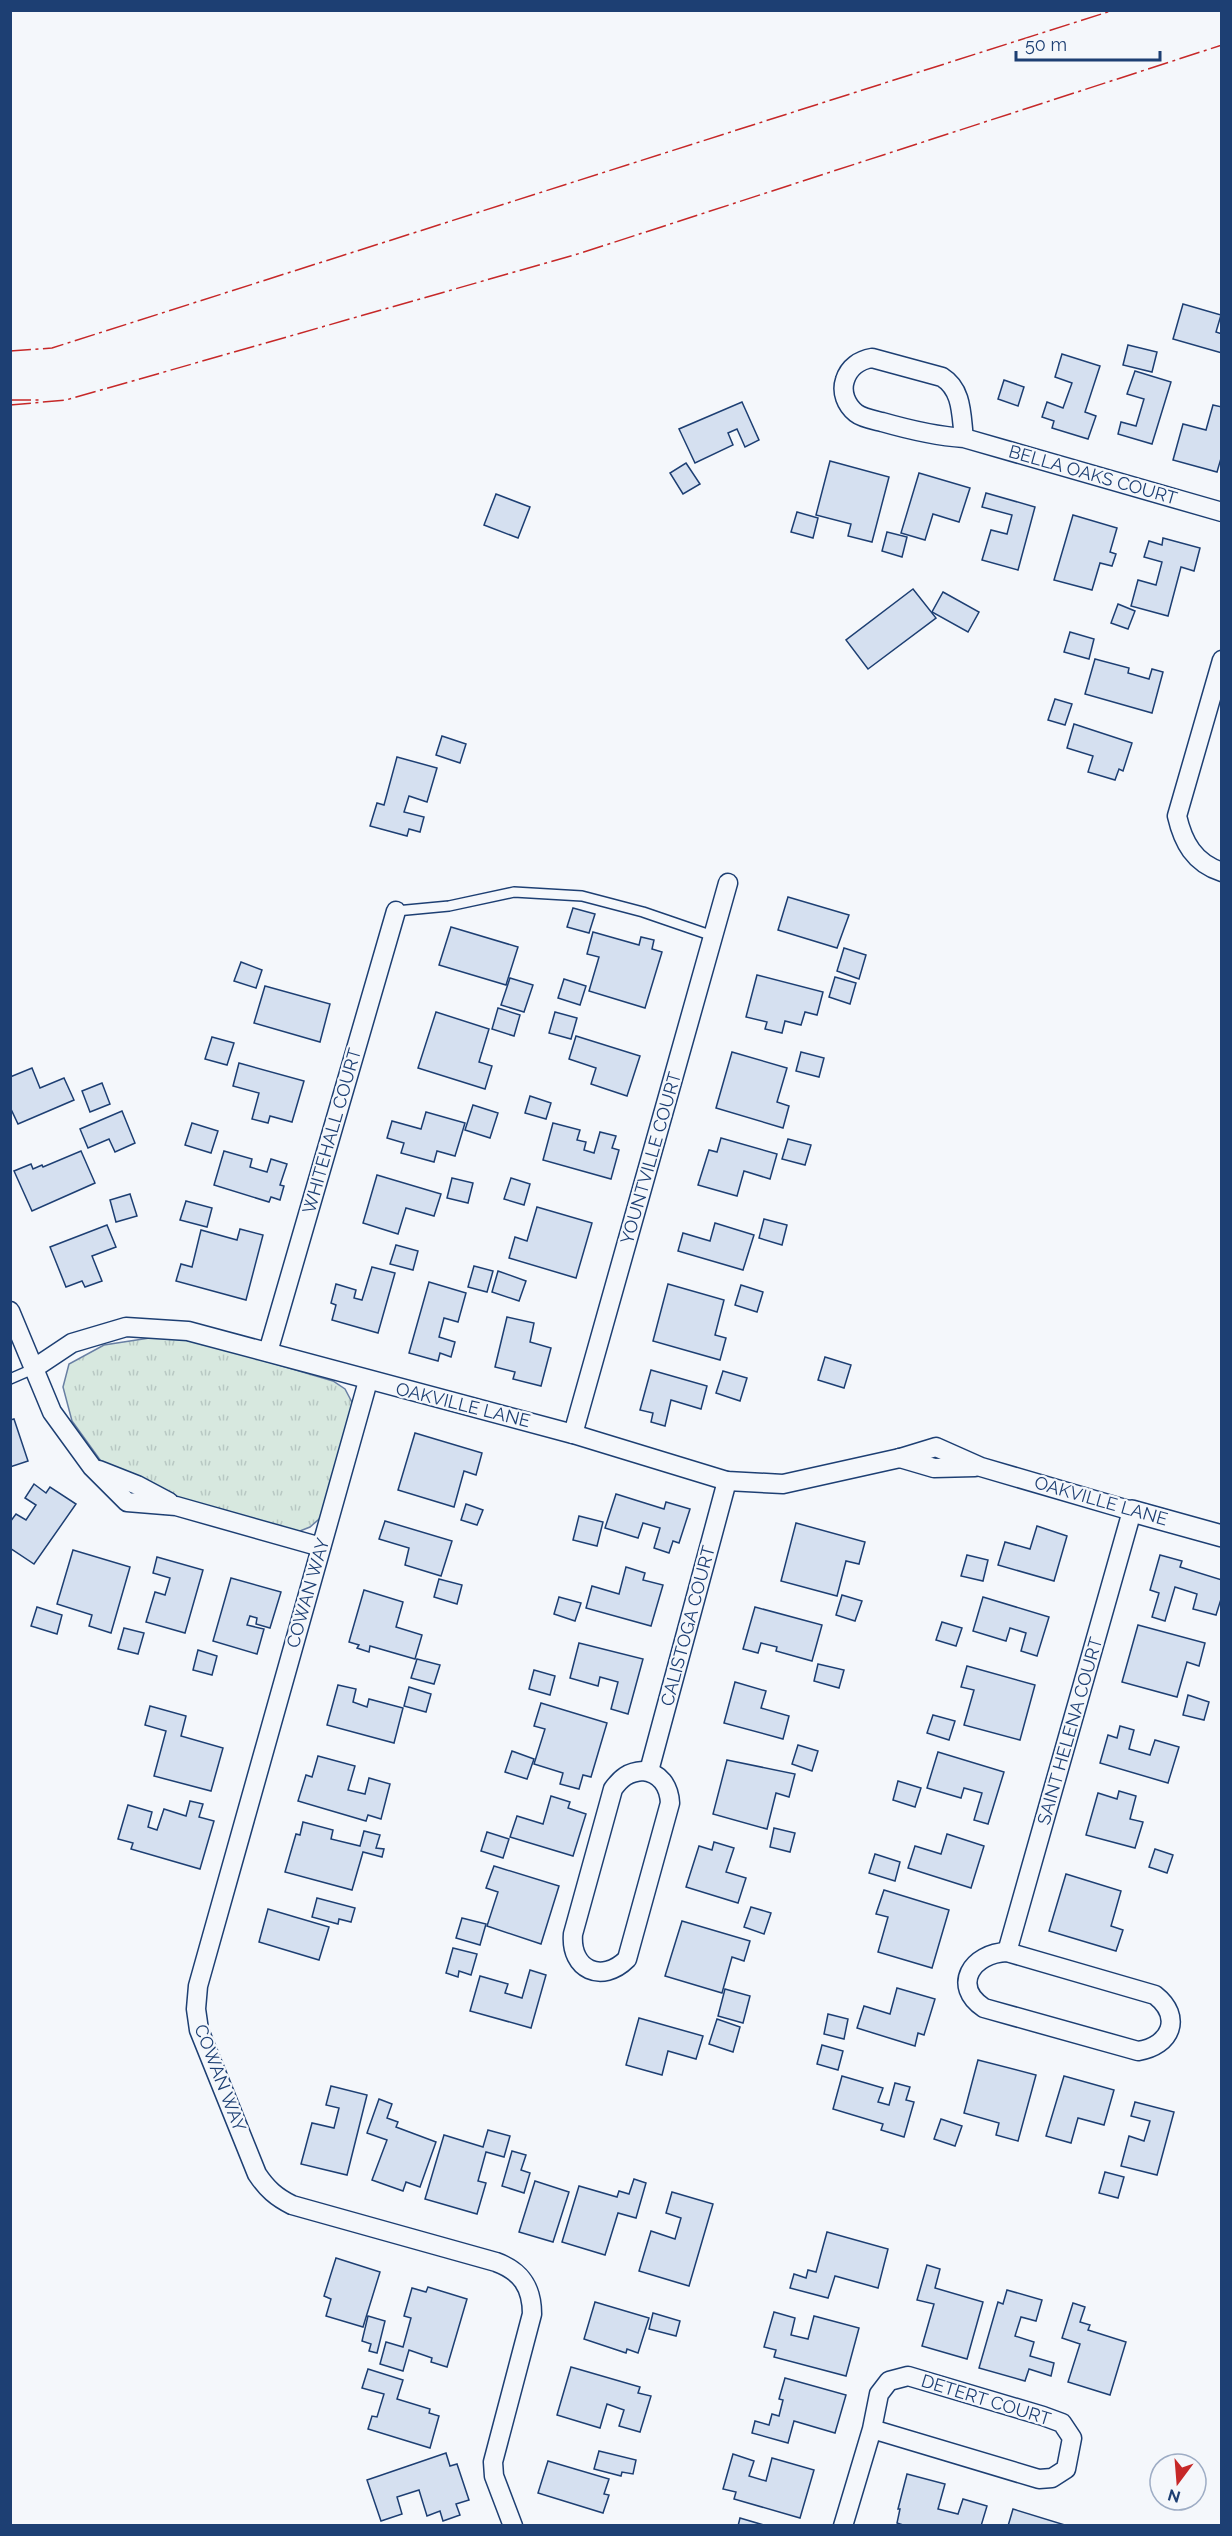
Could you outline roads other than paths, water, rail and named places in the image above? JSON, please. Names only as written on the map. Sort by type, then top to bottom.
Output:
[{"type":"street","name":"BELLA OAKS COURT","points":[[964,438],[957,393],[952,384],[942,377],[872,358],[853,366],[846,376],[845,396],[848,405],[857,415],[930,436],[964,438],[1221,512]]},
{"type":"street","points":[[1221,660],[1177,816],[1182,838],[1191,852],[1203,863],[1221,872]]},
{"type":"street","name":"YOUNTVILLE COURT","points":[[573,1434],[728,883]]},
{"type":"street","name":"WHITEHALL COURT","points":[[268,1352],[396,911]]},
{"type":"street","points":[[10,1311],[52,1412],[92,1467],[127,1502],[176,1506],[321,1547]]},
{"type":"street","name":"OAKVILLE LANE","points":[[33,1369],[72,1343],[126,1327],[188,1331],[573,1434],[727,1481],[783,1484],[900,1458],[936,1447],[981,1467],[1221,1536]]},
{"type":"street","name":"COWAN WAY","points":[[368,1381],[198,1986],[196,2008],[200,2030],[257,2174],[278,2198],[292,2205],[496,2262],[520,2275],[528,2287],[532,2300],[532,2314],[493,2462],[494,2476],[513,2526]]},
{"type":"street","name":"CALISTOGA COURT","points":[[649,1771],[727,1481]]},
{"type":"street","name":"SAINT HELENA COURT","points":[[1007,1952],[1132,1510]]},
{"type":"street","points":[[649,1771],[663,1782],[669,1793],[670,1803],[630,1950],[627,1959],[618,1969],[605,1973],[594,1971],[584,1966],[575,1955],[572,1944],[585,1890],[613,1789],[620,1779],[632,1772],[649,1771]]},
{"type":"street","points":[[1007,1952],[1155,1995],[1169,2012],[1170,2023],[1167,2034],[1160,2044],[1151,2049],[1138,2051],[984,2008],[976,2002],[970,1992],[968,1980],[970,1971],[978,1960],[990,1953],[1007,1952]]},
{"type":"street","name":"DETERT COURT","points":[[908,2376],[1062,2423],[1072,2438],[1066,2469],[1052,2478],[1039,2479],[872,2429],[879,2394],[889,2381],[908,2376]]},
{"type":"street","points":[[843,2526],[872,2429]]},
{"type":"lane","points":[[396,911],[449,906],[514,892],[582,896],[644,912],[713,936]]},
{"type":"lane","points":[[10,1379],[33,1369]]}]
